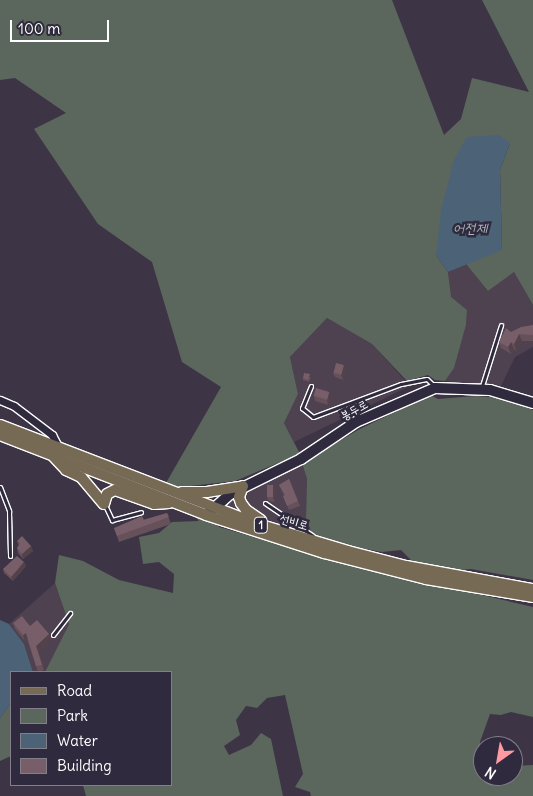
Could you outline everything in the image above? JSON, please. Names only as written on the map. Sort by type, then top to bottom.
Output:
[{"type":"main road","name":"봉두로","points":[[210,512],[230,494],[301,459],[356,422],[389,406],[435,388],[481,389],[510,394],[533,403]]},
{"type":"main road","name":"선비로","points":[[0,425],[174,503],[280,530],[406,566],[533,589]]},
{"type":"main road","name":"선비로","points":[[0,435],[56,451],[174,492],[210,512],[324,553],[375,567],[444,582],[533,597]]},
{"type":"main road","points":[[56,451],[66,470],[81,477],[104,504]]},
{"type":"main road","points":[[174,492],[207,492],[243,486],[239,497],[246,510],[280,530]]},
{"type":"main road","points":[[104,504],[106,494],[115,490],[154,504],[174,503]]},
{"type":"street","points":[[0,400],[14,406],[52,436],[56,451]]},
{"type":"lane","points":[[481,389],[501,325]]},
{"type":"lane","points":[[311,386],[302,408],[313,417],[401,384],[427,379],[435,388]]},
{"type":"lane","points":[[0,487],[9,511],[10,556]]},
{"type":"lane","points":[[265,503],[324,544]]},
{"type":"lane","points":[[104,504],[112,520],[141,512]]},
{"type":"lane","points":[[54,635],[70,613]]},
{"type":"shaded area","points":[[466,264],[488,291],[514,272],[533,305],[533,347],[515,357],[501,386],[445,381],[454,367],[466,325],[467,310],[450,297],[448,272]]},
{"type":"shaded area","points":[[327,318],[372,344],[410,386],[294,442],[284,423],[298,394],[290,357]]},
{"type":"shaded area","points":[[302,463],[307,479],[306,518],[312,534],[225,506],[251,486]]},
{"type":"shaded area","points":[[55,583],[69,624],[46,671],[33,671],[24,644],[9,624]]},
{"type":"green space","points":[[0,0],[392,0],[444,135],[461,119],[472,78],[529,92],[482,0],[533,0],[533,305],[514,272],[488,291],[466,264],[502,249],[500,170],[510,143],[436,255],[448,272],[451,297],[467,310],[466,325],[454,368],[445,381],[435,380],[428,375],[407,381],[372,344],[327,318],[290,357],[298,394],[284,423],[300,454],[235,481],[181,487],[219,527],[358,566],[533,607],[533,717],[511,712],[501,715],[490,714],[482,736],[473,736],[473,786],[523,786],[523,766],[533,765],[533,796],[311,796],[310,792],[295,787],[303,774],[285,695],[267,698],[257,708],[246,706],[236,720],[240,735],[224,746],[229,755],[251,745],[261,733],[271,739],[283,796],[86,796],[83,786],[172,786],[172,671],[46,671],[69,624],[55,583],[59,555],[83,561],[119,580],[173,593],[174,574],[159,562],[143,564],[139,537],[159,533],[172,522],[199,521],[166,483],[221,387],[182,362],[152,262],[98,224],[34,129],[66,113],[15,78],[0,80]]},
{"type":"green space","points":[[430,395],[438,399],[476,396],[502,398],[533,410],[533,580],[471,569],[450,571],[415,564],[401,550],[382,552],[349,546],[312,534],[306,518],[307,479],[302,463],[358,430]]},
{"type":"green space","points":[[10,704],[10,756],[0,761],[0,718]]},
{"type":"water","name":"어전제","points":[[499,135],[510,143],[500,170],[502,250],[448,272],[436,255],[441,210],[454,160],[467,137]]},
{"type":"water","points":[[0,620],[9,624],[24,644],[33,671],[10,671],[10,704],[0,718]]},
{"type":"building","points":[[533,325],[533,335],[519,334],[514,344],[511,342],[508,347],[499,342],[506,328],[511,332],[521,327]]},
{"type":"building","points":[[336,363],[344,365],[341,375],[334,373]]},
{"type":"building","points":[[304,373],[310,374],[308,380],[303,378]]},
{"type":"building","points":[[316,388],[329,392],[327,400],[314,396]]},
{"type":"building","points":[[289,479],[298,501],[287,506],[283,496],[285,495],[279,485]]},
{"type":"building","points":[[267,485],[273,485],[273,497],[267,497]]},
{"type":"building","points":[[167,513],[169,517],[117,536],[114,528],[142,516],[144,520]]},
{"type":"building","points":[[22,536],[31,546],[22,554],[17,548],[20,543],[17,541]]},
{"type":"building","points":[[17,556],[24,562],[11,577],[3,569]]},
{"type":"building","points":[[22,616],[30,626],[37,620],[49,634],[36,646],[42,665],[36,666],[26,633],[23,635],[13,623]]}]
